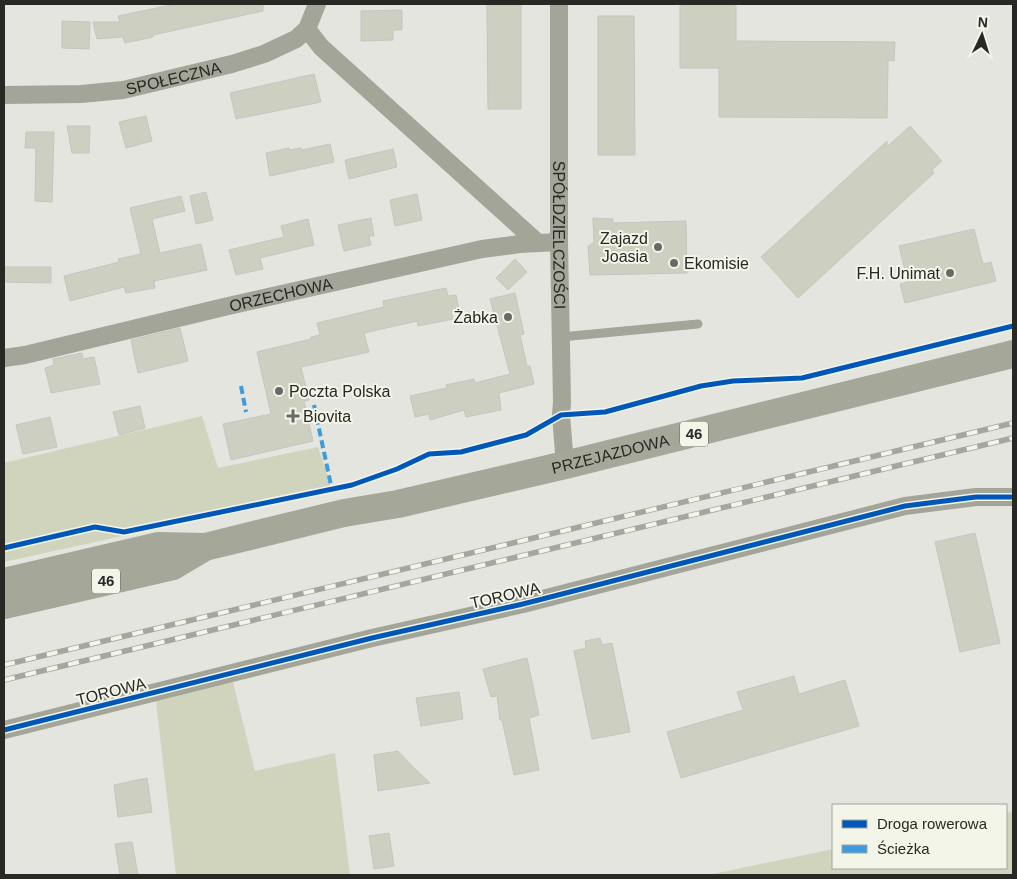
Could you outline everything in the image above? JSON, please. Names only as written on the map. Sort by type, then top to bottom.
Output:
[{"type":"main road","name":"PRZEJAZDOWA","points":[[4,582],[159,546],[206,547],[344,513],[398,504],[565,465],[1013,354]]},
{"type":"main road","name":"PRZEJAZDOWA","points":[[4,605],[173,566],[206,547]]},
{"type":"street","points":[[317,4],[307,29],[320,47],[538,243]]},
{"type":"street","name":"SPÓŁDZIELCZOŚCI","points":[[559,4],[561,415],[565,465]]},
{"type":"street","name":"SPOŁECZNA","points":[[4,95],[81,94],[123,90],[232,64],[256,56],[296,38],[307,29]]},
{"type":"street","name":"ORZECHOWA","points":[[4,358],[25,356],[224,307],[482,249],[560,242]]},
{"type":"street","name":"TOROWA","points":[[4,730],[372,638],[523,604],[906,506],[976,497],[1013,497]]},
{"type":"lane","points":[[561,336],[698,324]]},
{"type":"green space","points":[[202,416],[218,468],[318,447],[332,490],[4,562],[4,463]]},
{"type":"green space","points":[[231,674],[255,771],[335,753],[350,875],[176,875],[155,693]]},
{"type":"green space","points":[[1013,811],[1013,875],[708,875],[832,849],[832,869],[1007,869],[1007,813]]},
{"type":"building","points":[[176,4],[263,4],[263,11],[125,43],[123,37],[97,39],[93,22],[120,22],[118,16]]},
{"type":"building","points":[[680,4],[736,4],[736,41],[895,42],[894,61],[888,60],[887,118],[719,117],[719,68],[680,68]]},
{"type":"building","points":[[487,5],[521,5],[521,109],[488,109]]},
{"type":"building","points":[[402,10],[402,30],[393,30],[393,40],[361,41],[361,11]]},
{"type":"building","points":[[598,16],[634,16],[635,155],[598,155]]},
{"type":"building","points":[[62,21],[90,22],[89,49],[62,48]]},
{"type":"building","points":[[314,74],[321,102],[236,119],[230,93]]},
{"type":"building","points":[[146,116],[152,141],[126,148],[119,122]]},
{"type":"building","points":[[67,126],[90,126],[89,153],[72,153]]},
{"type":"building","points":[[910,126],[942,161],[932,170],[934,173],[798,298],[761,257],[887,141],[887,147]]},
{"type":"building","points":[[26,132],[54,132],[52,202],[35,201],[36,148],[25,148]]},
{"type":"building","points":[[330,144],[334,162],[270,176],[266,153],[289,148],[289,150],[301,148],[302,150]]},
{"type":"building","points":[[393,149],[397,167],[349,179],[345,160]]},
{"type":"building","points":[[206,192],[213,220],[196,224],[190,196]]},
{"type":"building","points":[[417,194],[422,220],[395,226],[390,200]]},
{"type":"building","points":[[181,196],[185,211],[152,219],[160,253],[201,244],[207,270],[154,281],[155,288],[126,293],[124,287],[70,301],[64,276],[119,262],[118,259],[141,254],[130,208]]},
{"type":"building","points":[[371,218],[374,236],[369,236],[371,245],[344,251],[338,225]]},
{"type":"building","points":[[593,218],[613,219],[613,223],[686,221],[687,273],[590,275],[588,246],[594,243]]},
{"type":"building","points":[[308,219],[314,245],[260,258],[263,269],[236,275],[229,250],[284,237],[281,226]]},
{"type":"building","name":"F.H. Unimat","points":[[974,229],[983,264],[991,262],[996,281],[905,303],[900,284],[908,282],[899,246]]},
{"type":"building","points":[[515,259],[527,272],[508,290],[496,278]]},
{"type":"building","points":[[4,267],[51,267],[51,283],[4,282]]},
{"type":"building","points":[[446,288],[448,296],[456,295],[459,310],[451,312],[453,319],[418,326],[417,321],[364,333],[369,352],[301,367],[309,400],[304,401],[313,441],[231,460],[223,424],[271,414],[257,352],[311,339],[311,337],[320,335],[317,323],[384,307],[383,301]]},
{"type":"building","points":[[515,293],[524,334],[520,335],[527,366],[530,366],[534,384],[499,393],[501,410],[466,417],[464,410],[430,420],[429,414],[415,417],[410,396],[447,388],[446,385],[474,379],[475,383],[510,374],[490,299]]},
{"type":"building","points":[[180,328],[188,361],[138,373],[131,340]]},
{"type":"building","points":[[82,353],[83,359],[94,357],[100,384],[51,393],[45,368],[54,365],[53,359]]},
{"type":"building","points":[[140,406],[145,428],[119,435],[113,412]]},
{"type":"building","points":[[50,417],[57,447],[23,454],[16,425]]},
{"type":"building","points":[[975,533],[1000,643],[960,652],[935,542]]},
{"type":"building","points":[[600,638],[602,645],[612,643],[630,732],[592,739],[574,651],[586,648],[585,641]]},
{"type":"building","points":[[527,658],[539,715],[529,718],[539,770],[514,775],[502,720],[500,720],[497,696],[491,697],[483,669]]},
{"type":"building","points":[[794,676],[799,694],[845,680],[859,726],[681,778],[667,732],[743,710],[737,692]]},
{"type":"building","points":[[459,692],[463,719],[421,726],[416,698]]},
{"type":"building","points":[[398,751],[430,783],[378,791],[374,755]]},
{"type":"building","points":[[147,778],[152,812],[118,817],[114,785]]},
{"type":"building","points":[[389,833],[394,866],[374,869],[369,836]]},
{"type":"building","points":[[132,842],[138,875],[120,875],[115,844]]},
{"type":"railway","points":[[4,665],[1013,423]]},
{"type":"railway","points":[[4,680],[1013,438]]},
{"type":"marked path","points":[[241,386],[246,412]]},
{"type":"marked path","points":[[314,405],[332,490]]},
{"type":"cycle path","points":[[4,548],[95,527],[124,532],[352,485],[397,469],[429,454],[461,452],[526,435],[561,415],[605,412],[701,386],[733,381],[802,378],[1013,326]]},
{"type":"cycle path","points":[[4,730],[372,638],[523,604],[905,506],[976,497],[1013,497]]},
{"type":"place","name":"Zajazd Joasia","points":[[658,247]]},
{"type":"place","name":"Ekomisie","points":[[674,263]]},
{"type":"place","name":"F.H. Unimat","points":[[950,273]]},
{"type":"place","name":"Żabka","points":[[508,317]]},
{"type":"place","name":"Poczta Polska","points":[[279,391]]},
{"type":"place","name":"Biovita","points":[[293,416]]}]
